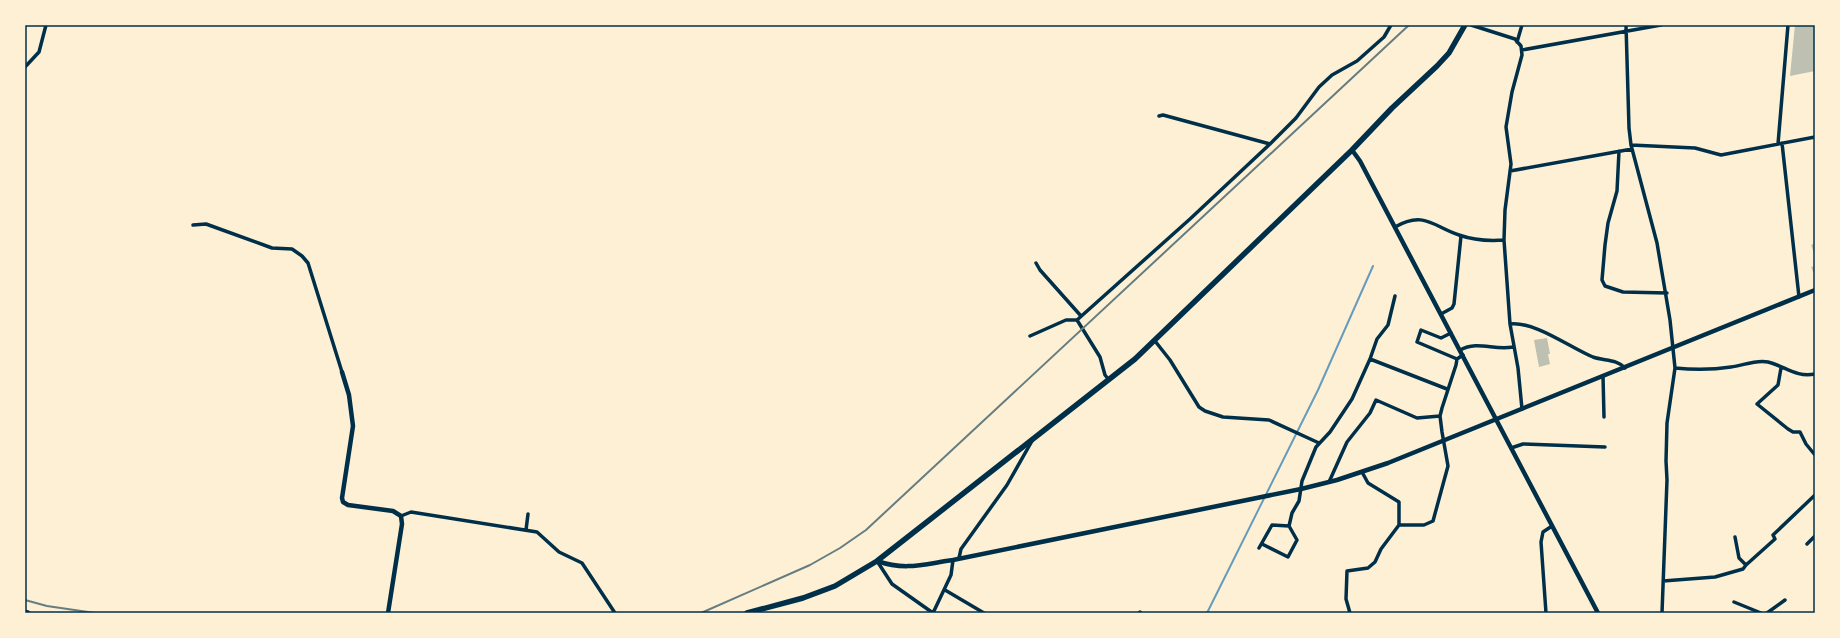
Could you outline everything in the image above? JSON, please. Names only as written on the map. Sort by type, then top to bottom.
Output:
[{"type":"main road","points":[[747,613],[803,598],[835,586],[877,561],[1135,359],[1437,66],[1449,53],[1466,25]]},
{"type":"street","points":[[25,67],[39,52],[46,25]]},
{"type":"street","points":[[1030,336],[1066,320],[1077,320],[1190,219],[1270,144],[1296,118],[1319,87],[1332,75],[1357,61],[1384,37],[1391,25]]},
{"type":"street","points":[[1471,25],[1517,42],[1522,50],[1506,126],[1510,152],[1510,171],[1504,240],[1510,324],[1518,368],[1522,409]]},
{"type":"street","points":[[1517,42],[1522,25]]},
{"type":"street","points":[[1626,25],[1629,128],[1632,147],[1657,243],[1667,293],[1675,368],[1667,423],[1667,480],[1662,613]]},
{"type":"street","points":[[1522,50],[1661,25]]},
{"type":"street","points":[[1788,25],[1780,143],[1799,297]]},
{"type":"street","points":[[1159,116],[1163,115],[1171,117],[1270,144]]},
{"type":"street","points":[[1510,171],[1619,151],[1632,147],[1696,148],[1721,155],[1815,137]]},
{"type":"street","points":[[1352,150],[1360,161],[1396,227],[1598,613]]},
{"type":"street","points":[[1619,151],[1617,191],[1608,223],[1602,280],[1605,286],[1623,292],[1667,293]]},
{"type":"street","points":[[1396,227],[1410,220],[1433,222],[1461,236],[1504,240]]},
{"type":"street","points":[[193,225],[206,224],[272,248],[292,249],[302,256],[308,263],[349,396],[353,426],[342,498],[343,502],[348,505],[393,511],[401,516]]},
{"type":"street","points":[[1441,314],[1450,310],[1454,304],[1461,236]]},
{"type":"street","points":[[1036,263],[1040,270],[1081,316]]},
{"type":"street","points":[[877,561],[890,565],[907,567],[952,560],[1329,482],[1362,472],[1444,441],[1815,290]]},
{"type":"street","points":[[1262,544],[1288,557],[1297,540],[1289,526],[1301,489],[1302,481],[1319,443],[1330,432],[1352,399],[1370,359],[1377,339],[1388,325],[1394,296]]},
{"type":"street","points":[[1077,320],[1100,357],[1105,375],[1109,380]]},
{"type":"street","points":[[1510,324],[1526,325],[1592,357],[1605,361],[1618,362],[1624,368]]},
{"type":"street","points":[[1451,333],[1441,338],[1421,330],[1417,342],[1457,359]]},
{"type":"street","points":[[1154,341],[1170,360],[1199,407],[1205,411],[1231,418],[1269,420],[1319,443]]},
{"type":"street","points":[[1460,350],[1473,345],[1504,349],[1513,347]]},
{"type":"street","points":[[1399,525],[1424,525],[1433,521],[1448,466],[1440,416],[1457,359],[1463,355]]},
{"type":"street","points":[[1370,359],[1447,389]]},
{"type":"street","points":[[1675,368],[1698,370],[1768,362],[1804,376],[1815,374]]},
{"type":"street","points":[[1781,368],[1778,385],[1757,404],[1788,429],[1793,432],[1800,432],[1806,444],[1815,455]]},
{"type":"street","points":[[1603,376],[1604,417]]},
{"type":"street","points":[[1329,482],[1347,442],[1370,414],[1376,400],[1417,418],[1440,416]]},
{"type":"street","points":[[959,558],[961,549],[1007,485],[1034,438]]},
{"type":"street","points":[[1511,448],[1523,444],[1605,448]]},
{"type":"street","points":[[1350,613],[1346,599],[1347,571],[1368,568],[1375,562],[1382,549],[1399,525],[1399,502],[1368,483],[1362,472]]},
{"type":"street","points":[[1663,580],[1715,577],[1740,570],[1775,539],[1773,535],[1815,495]]},
{"type":"street","points":[[401,516],[411,512],[537,532],[559,552],[582,563],[615,613]]},
{"type":"street","points":[[526,530],[528,514]]},
{"type":"street","points":[[388,613],[402,524],[401,516]]},
{"type":"street","points":[[1259,548],[1272,525],[1289,526]]},
{"type":"street","points":[[1546,613],[1541,542],[1543,532],[1552,526]]},
{"type":"street","points":[[1807,544],[1815,536]]},
{"type":"street","points":[[1735,537],[1739,558],[1746,565]]},
{"type":"street","points":[[877,561],[892,584],[933,613],[945,590],[953,569],[952,560]]},
{"type":"street","points":[[945,590],[984,613]]},
{"type":"street","points":[[1766,613],[1785,600]]},
{"type":"street","points":[[1734,602],[1760,613]]},
{"type":"building","points":[[1795,25],[1815,25],[1815,71],[1790,76]]},
{"type":"building","points":[[1815,243],[1815,256],[1811,245]]},
{"type":"building","points":[[1815,266],[1815,274],[1814,274],[1811,267]]},
{"type":"building","points":[[1547,338],[1550,364],[1539,367],[1534,340]]},
{"type":"waterway","points":[[1207,613],[1318,390],[1373,266]]},
{"type":"railway","points":[[701,613],[810,565],[840,548],[866,530],[1409,25]]},
{"type":"railway","points":[[25,600],[47,606],[95,613]]}]
